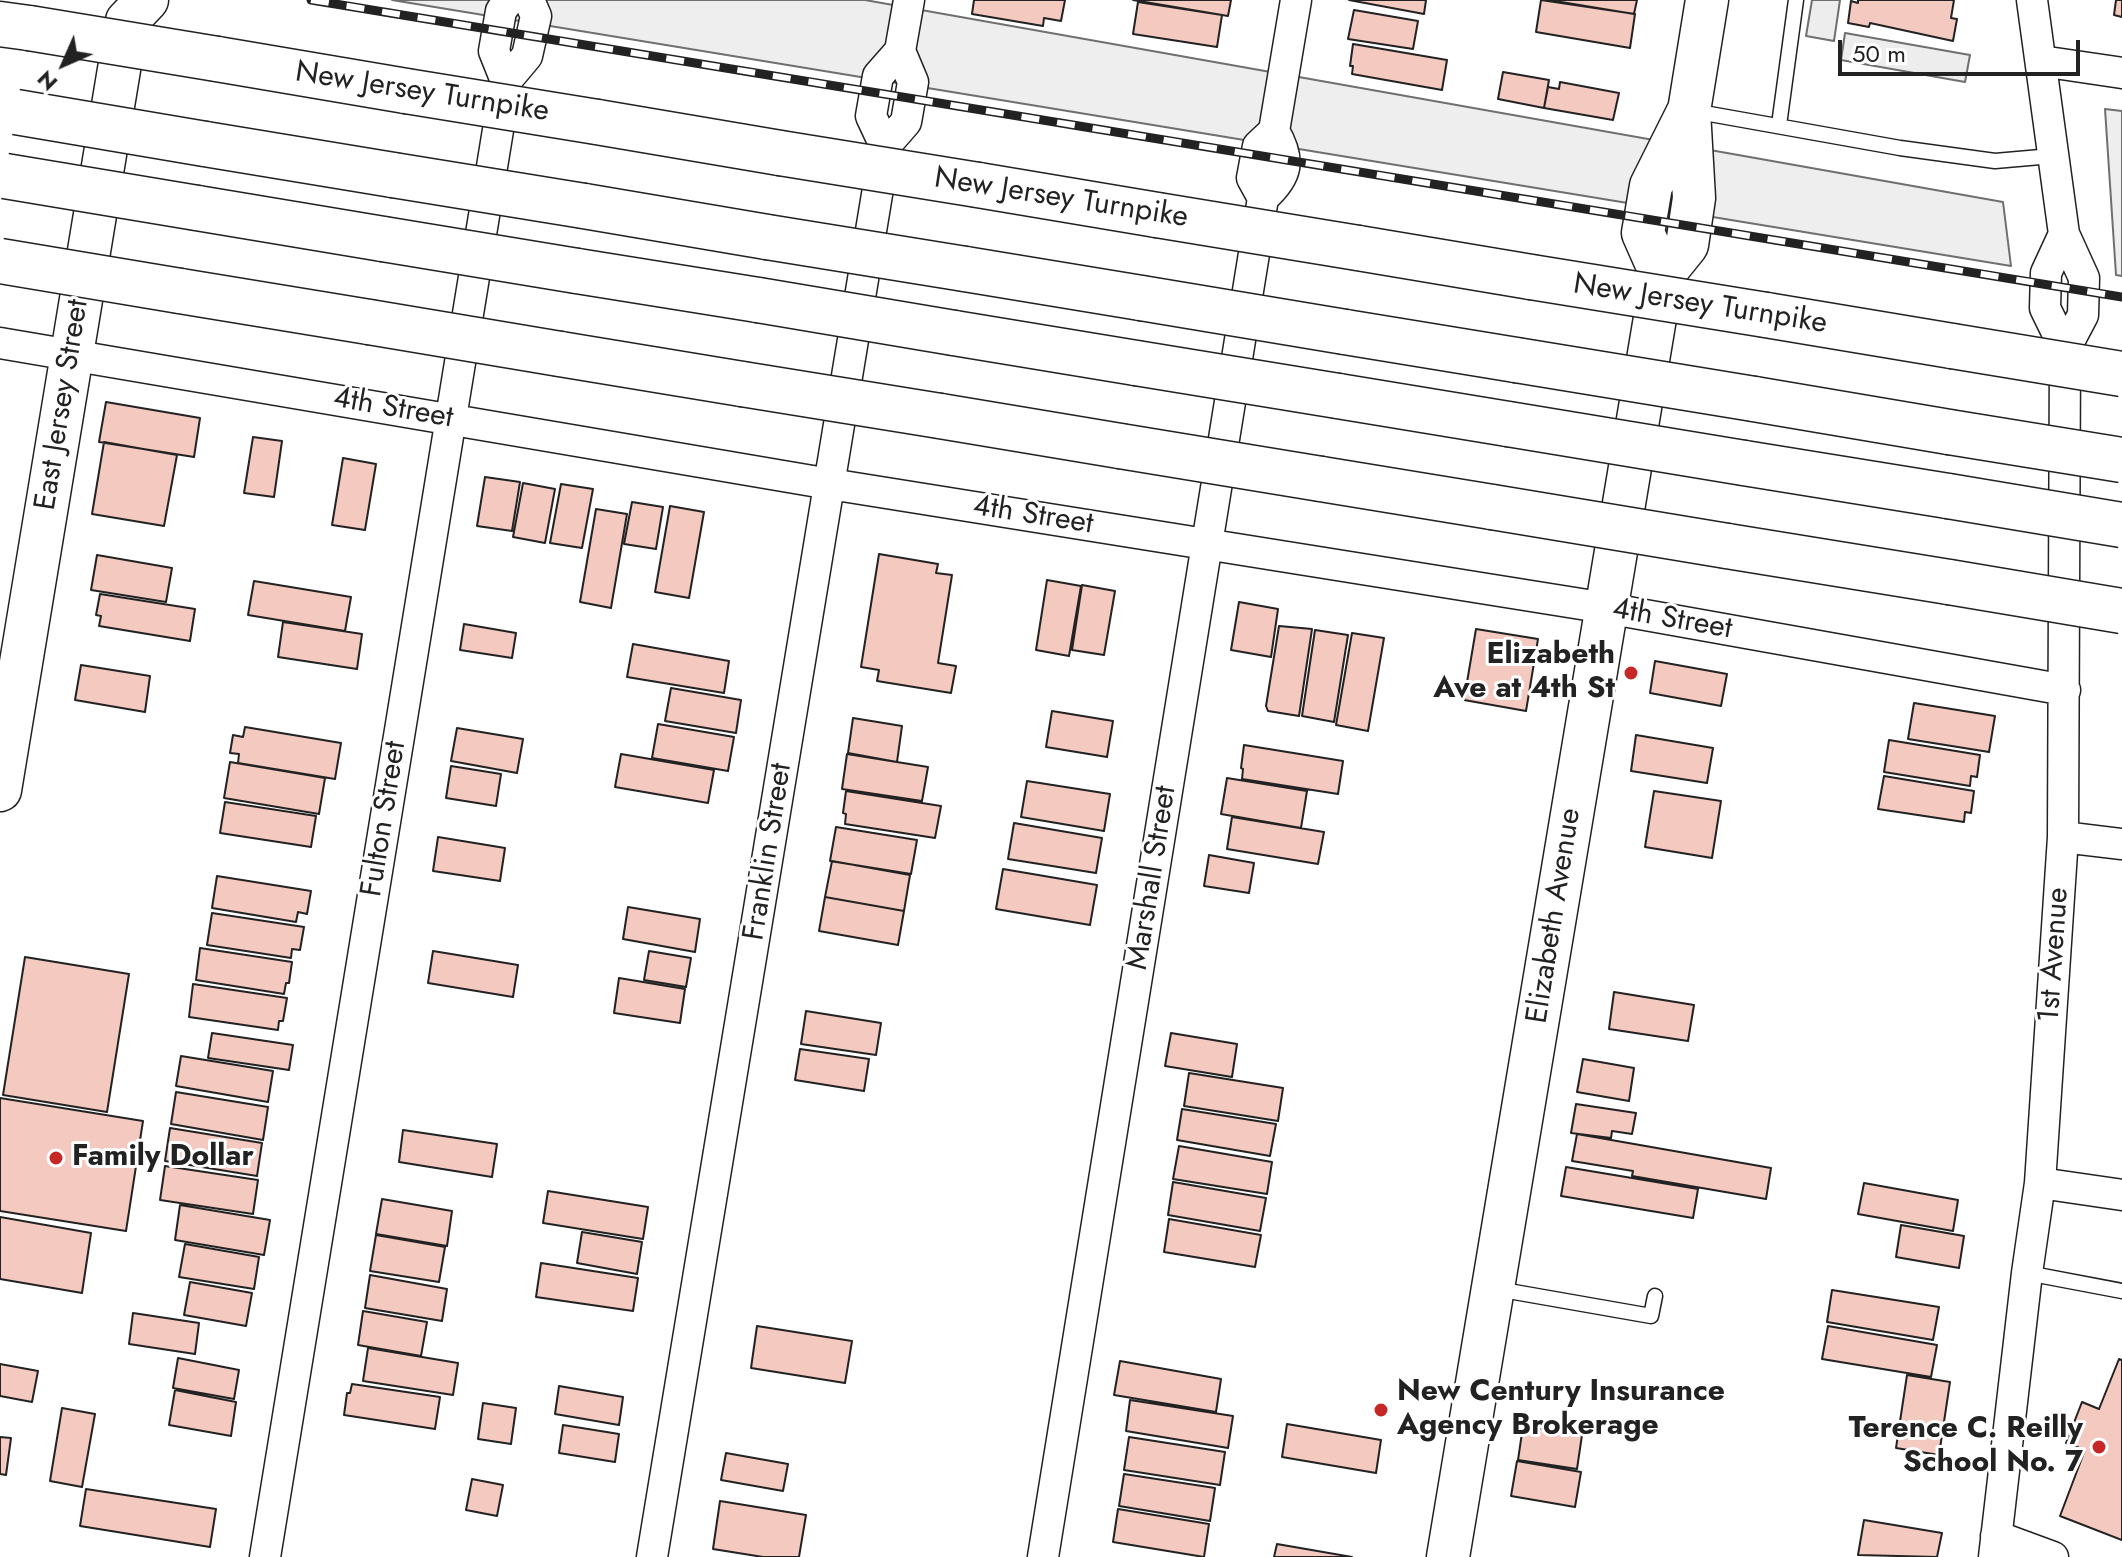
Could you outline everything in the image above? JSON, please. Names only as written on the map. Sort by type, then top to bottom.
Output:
[{"type":"highway","name":"New Jersey Turnpike","points":[[15,26],[2122,374]]},
{"type":"highway","points":[[8,111],[2122,460]]},
{"type":"highway","points":[[3,176],[2122,525]]},
{"type":"highway","points":[[0,261],[2122,611]]},
{"type":"street","name":"Fulton Street","points":[[506,81],[494,51],[501,11],[509,0]]},
{"type":"street","name":"Fulton Street","points":[[265,1557],[506,81],[527,56],[536,16],[529,0]]},
{"type":"street","name":"Franklin Street","points":[[652,1557],[885,146],[871,116],[878,76],[900,51],[909,0]]},
{"type":"street","name":"Marshall Street","points":[[1043,1557],[1263,198],[1252,178],[1258,146],[1274,131],[1296,0]]},
{"type":"street","name":"Elizabeth Avenue","points":[[1448,1557],[1662,276],[1643,233],[1651,186],[1689,111],[1707,0]]},
{"type":"street","name":"1st Avenue","points":[[1995,1547],[2040,1183],[2063,837],[2065,349],[2045,308],[2046,273],[2064,234],[2032,0]]},
{"type":"street","name":"East Jersey Street","points":[[0,790],[130,7]]},
{"type":"street","points":[[2041,61],[2122,73]]},
{"type":"street","name":"4th Street","points":[[0,343],[830,484],[1606,608],[2065,690]]},
{"type":"street","points":[[2063,837],[2122,844]]},
{"type":"street","points":[[2040,1183],[2122,1195]]},
{"type":"street","points":[[1995,1547],[2053,1557]]},
{"type":"lane","points":[[1779,125],[1796,0]]},
{"type":"lane","points":[[1689,111],[1900,148],[1995,161],[2052,156]]},
{"type":"lane","points":[[2027,1273],[2122,1291]]},
{"type":"lane","points":[[1493,1288],[1651,1316],[1655,1296]]},
{"type":"shaded area","points":[[392,0],[865,0],[2003,202],[2011,266]]},
{"type":"shaded area","points":[[1812,0],[1840,0],[1834,41],[1806,36]]},
{"type":"shaded area","points":[[1845,33],[1970,55],[1965,82],[1841,60]]},
{"type":"shaded area","points":[[2105,109],[2122,111],[2122,276],[2116,275]]},
{"type":"building","points":[[974,0],[1065,0],[1061,21],[1044,18],[1043,26],[972,14]]},
{"type":"building","points":[[1133,0],[1231,0],[1228,16]]},
{"type":"building","points":[[1349,0],[1426,0],[1424,14]]},
{"type":"building","points":[[1541,0],[1635,14],[1630,48],[1536,32]]},
{"type":"building","points":[[1549,0],[1637,0],[1634,14]]},
{"type":"building","points":[[1858,0],[1954,0],[1951,18],[1957,19],[1953,41],[1870,23],[1869,27],[1848,23],[1851,1],[1858,3]]},
{"type":"building","points":[[2116,0],[2122,0],[2122,17],[2114,15]]},
{"type":"building","points":[[1138,2],[1222,15],[1217,47],[1133,34]]},
{"type":"building","points":[[1354,10],[1418,21],[1413,49],[1348,39]]},
{"type":"building","points":[[1353,44],[1447,60],[1442,90],[1352,74]]},
{"type":"building","points":[[1503,72],[1549,80],[1544,108],[1498,99]]},
{"type":"building","points":[[1560,82],[1619,93],[1613,120],[1544,108],[1548,87],[1559,89]]},
{"type":"building","points":[[106,402],[200,418],[194,457],[99,442]]},
{"type":"building","points":[[253,437],[282,441],[274,497],[244,493]]},
{"type":"building","points":[[104,442],[177,455],[164,526],[92,514]]},
{"type":"building","points":[[343,458],[376,464],[365,530],[332,525]]},
{"type":"building","points":[[485,477],[520,482],[512,531],[477,526]]},
{"type":"building","points":[[523,483],[555,489],[545,543],[513,537]]},
{"type":"building","points":[[561,484],[593,489],[582,548],[550,543]]},
{"type":"building","points":[[632,502],[663,507],[656,549],[624,544]]},
{"type":"building","points":[[670,506],[704,512],[689,598],[655,592]]},
{"type":"building","points":[[596,509],[627,514],[611,608],[580,602]]},
{"type":"building","points":[[879,554],[938,564],[936,573],[952,575],[938,663],[956,666],[951,693],[877,681],[879,670],[861,667]]},
{"type":"building","points":[[97,555],[172,568],[166,602],[91,590]]},
{"type":"building","points":[[1047,580],[1081,586],[1069,656],[1036,650]]},
{"type":"building","points":[[254,581],[351,597],[345,631],[248,615]]},
{"type":"building","points":[[1082,585],[1115,591],[1104,655],[1072,650]]},
{"type":"building","points":[[100,594],[195,609],[190,641],[99,626],[101,616],[96,615]]},
{"type":"building","points":[[1239,602],[1278,609],[1271,657],[1231,650]]},
{"type":"building","points":[[283,622],[362,634],[357,669],[278,657]]},
{"type":"building","points":[[464,624],[516,633],[512,658],[460,650]]},
{"type":"building","points":[[1279,626],[1312,629],[1299,716],[1268,711],[1266,706]]},
{"type":"building","points":[[1476,629],[1538,639],[1526,711],[1464,700]]},
{"type":"building","points":[[1315,630],[1348,635],[1334,722],[1302,716]]},
{"type":"building","points":[[1352,633],[1384,638],[1368,731],[1336,725]]},
{"type":"building","points":[[633,644],[729,661],[724,693],[627,677]]},
{"type":"building","points":[[1655,661],[1727,674],[1721,706],[1650,693]]},
{"type":"building","points":[[81,665],[150,676],[145,712],[75,700]]},
{"type":"building","points":[[671,688],[741,700],[736,733],[665,721]]},
{"type":"building","points":[[1914,703],[1995,716],[1989,752],[1908,739]]},
{"type":"building","points":[[1052,711],[1113,721],[1107,757],[1046,747]]},
{"type":"building","points":[[853,718],[902,726],[897,762],[848,753]]},
{"type":"building","points":[[658,724],[734,737],[728,771],[652,758]]},
{"type":"building","points":[[245,727],[341,743],[335,779],[238,763],[239,754],[230,753],[233,735],[243,737]]},
{"type":"building","points":[[457,728],[523,739],[517,773],[451,761]]},
{"type":"building","points":[[1636,735],[1713,748],[1707,783],[1631,771]]},
{"type":"building","points":[[1889,740],[1980,755],[1977,777],[1971,776],[1970,786],[1884,772]]},
{"type":"building","points":[[1244,745],[1343,761],[1338,794],[1242,779]]},
{"type":"building","points":[[621,754],[714,770],[708,803],[615,787]]},
{"type":"building","points":[[847,754],[928,767],[922,801],[842,789]]},
{"type":"building","points":[[230,762],[325,778],[319,814],[224,798]]},
{"type":"building","points":[[451,766],[501,774],[496,806],[446,798]]},
{"type":"building","points":[[1884,776],[1974,791],[1971,813],[1965,812],[1964,822],[1878,809]]},
{"type":"building","points":[[1227,778],[1307,791],[1301,828],[1221,814]]},
{"type":"building","points":[[1027,781],[1110,794],[1104,831],[1021,817]]},
{"type":"building","points":[[846,791],[941,806],[935,838],[845,824]]},
{"type":"building","points":[[1654,791],[1721,801],[1712,858],[1645,847]]},
{"type":"building","points":[[225,802],[316,816],[311,847],[220,833]]},
{"type":"building","points":[[1232,817],[1324,832],[1318,864],[1227,849]]},
{"type":"building","points":[[1014,823],[1102,838],[1096,873],[1008,859]]},
{"type":"building","points":[[836,827],[917,840],[911,874],[830,861]]},
{"type":"building","points":[[438,837],[505,848],[500,881],[433,871]]},
{"type":"building","points":[[1209,855],[1254,863],[1249,893],[1204,886]]},
{"type":"building","points":[[832,861],[910,875],[904,911],[825,897]]},
{"type":"building","points":[[1003,869],[1097,885],[1090,925],[996,909]]},
{"type":"building","points":[[217,876],[311,891],[307,914],[298,912],[296,922],[212,908]]},
{"type":"building","points":[[825,897],[904,911],[898,945],[819,931]]},
{"type":"building","points":[[628,907],[700,919],[695,952],[623,939]]},
{"type":"building","points":[[212,913],[304,927],[300,950],[292,949],[291,958],[207,945]]},
{"type":"building","points":[[200,948],[292,962],[284,994],[196,980]]},
{"type":"building","points":[[433,951],[518,965],[513,997],[428,983]]},
{"type":"building","points":[[649,951],[691,958],[686,987],[644,980]]},
{"type":"building","points":[[25,957],[129,974],[107,1112],[3,1095]]},
{"type":"building","points":[[619,978],[685,989],[680,1023],[614,1013]]},
{"type":"building","points":[[193,984],[287,998],[283,1021],[279,1021],[278,1030],[189,1017]]},
{"type":"building","points":[[1614,992],[1694,1005],[1688,1041],[1609,1029]]},
{"type":"building","points":[[806,1011],[881,1023],[876,1055],[801,1044]]},
{"type":"building","points":[[212,1033],[293,1045],[289,1070],[208,1058]]},
{"type":"building","points":[[1171,1033],[1237,1044],[1232,1077],[1165,1066]]},
{"type":"building","points":[[800,1049],[869,1059],[864,1091],[795,1080]]},
{"type":"building","points":[[181,1056],[273,1071],[268,1102],[176,1086]]},
{"type":"building","points":[[1583,1059],[1634,1068],[1629,1101],[1577,1092]]},
{"type":"building","points":[[1189,1073],[1283,1088],[1278,1121],[1184,1106]]},
{"type":"building","points":[[176,1092],[268,1107],[263,1140],[171,1124]]},
{"type":"building","points":[[0,1098],[143,1121],[126,1231],[0,1211]]},
{"type":"building","points":[[1576,1104],[1636,1113],[1632,1134],[1612,1131],[1611,1138],[1571,1133]]},
{"type":"building","points":[[1182,1109],[1276,1124],[1270,1156],[1177,1140]]},
{"type":"building","points":[[170,1128],[262,1143],[257,1176],[165,1161]]},
{"type":"building","points":[[403,1130],[497,1144],[492,1177],[399,1162]]},
{"type":"building","points":[[1577,1134],[1771,1168],[1766,1199],[1632,1176],[1633,1171],[1572,1161]]},
{"type":"building","points":[[1179,1146],[1272,1162],[1267,1194],[1173,1179]]},
{"type":"building","points":[[165,1166],[258,1180],[253,1214],[160,1200]]},
{"type":"building","points":[[1566,1167],[1698,1189],[1693,1218],[1561,1196]]},
{"type":"building","points":[[1173,1182],[1266,1198],[1260,1231],[1168,1215]]},
{"type":"building","points":[[1864,1183],[1958,1200],[1953,1231],[1858,1214]]},
{"type":"building","points":[[548,1191],[648,1207],[643,1239],[543,1223]]},
{"type":"building","points":[[382,1199],[452,1211],[447,1246],[376,1234]]},
{"type":"building","points":[[180,1205],[270,1220],[264,1255],[175,1240]]},
{"type":"building","points":[[0,1217],[91,1233],[82,1293],[0,1279]]},
{"type":"building","points":[[1169,1219],[1261,1235],[1255,1267],[1164,1252]]},
{"type":"building","points":[[1901,1225],[1964,1236],[1959,1268],[1896,1257]]},
{"type":"building","points":[[582,1232],[642,1242],[637,1274],[577,1263]]},
{"type":"building","points":[[376,1235],[445,1247],[439,1282],[370,1271]]},
{"type":"building","points":[[185,1244],[259,1257],[254,1289],[179,1277]]},
{"type":"building","points":[[541,1263],[638,1278],[633,1311],[536,1297]]},
{"type":"building","points":[[370,1275],[447,1289],[442,1321],[365,1308]]},
{"type":"building","points":[[190,1282],[252,1293],[246,1326],[184,1315]]},
{"type":"building","points":[[1832,1290],[1939,1307],[1933,1340],[1827,1322]]},
{"type":"building","points":[[363,1311],[427,1322],[421,1356],[358,1345]]},
{"type":"building","points":[[133,1313],[199,1323],[195,1354],[129,1344]]},
{"type":"building","points":[[757,1326],[852,1341],[845,1383],[751,1368]]},
{"type":"building","points":[[1828,1326],[1937,1345],[1931,1377],[1822,1359]]},
{"type":"building","points":[[368,1348],[458,1363],[453,1395],[363,1381]]},
{"type":"building","points":[[178,1358],[239,1370],[234,1399],[173,1388]]},
{"type":"building","name":"Terence C. Reilly School No. 7","points":[[2119,1359],[2122,1360],[2122,1540],[2060,1516],[2085,1450],[2066,1443],[2082,1402],[2099,1409]]},
{"type":"building","points":[[1120,1361],[1221,1379],[1216,1412],[1114,1395]]},
{"type":"building","points":[[0,1364],[38,1371],[32,1402],[0,1396]]},
{"type":"building","points":[[1907,1375],[1950,1382],[1939,1455],[1896,1448]]},
{"type":"building","points":[[352,1384],[440,1397],[435,1429],[344,1415],[347,1393],[350,1393]]},
{"type":"building","points":[[559,1386],[623,1397],[619,1425],[555,1414]]},
{"type":"building","points":[[175,1390],[236,1402],[231,1436],[169,1425]]},
{"type":"building","points":[[1130,1400],[1233,1416],[1228,1448],[1126,1431]]},
{"type":"building","points":[[483,1403],[516,1408],[511,1444],[478,1439]]},
{"type":"building","points":[[62,1408],[95,1414],[82,1487],[50,1481]]},
{"type":"building","points":[[1287,1424],[1381,1440],[1376,1473],[1282,1457]]},
{"type":"building","points":[[563,1425],[619,1434],[615,1462],[559,1453]]},
{"type":"building","points":[[1523,1426],[1582,1435],[1577,1469],[1518,1460]]},
{"type":"building","points":[[0,1437],[11,1438],[6,1475],[0,1474]]},
{"type":"building","points":[[1129,1437],[1225,1452],[1220,1485],[1124,1470]]},
{"type":"building","points":[[726,1453],[788,1464],[783,1491],[721,1480]]},
{"type":"building","points":[[1517,1461],[1581,1472],[1575,1507],[1511,1496]]},
{"type":"building","points":[[1124,1474],[1215,1488],[1210,1521],[1119,1506]]},
{"type":"building","points":[[472,1479],[503,1485],[497,1516],[466,1510]]},
{"type":"building","points":[[86,1489],[216,1509],[210,1547],[80,1526]]},
{"type":"building","points":[[720,1501],[806,1515],[799,1557],[763,1557],[713,1549]]},
{"type":"building","points":[[1118,1509],[1209,1524],[1204,1557],[1113,1542]]},
{"type":"building","points":[[1864,1520],[1942,1533],[1937,1557],[1858,1555]]},
{"type":"building","points":[[1277,1544],[1352,1557],[1274,1557]]},
{"type":"railway","points":[[311,0],[2122,297]]},
{"type":"place","name":"Elizabeth Ave at 4th St","points":[[1631,673]]},
{"type":"place","name":"Family Dollar","points":[[56,1158]]},
{"type":"place","name":"New Century Insurance Agency Brokerage","points":[[1381,1410]]},
{"type":"place","name":"Terence C. Reilly School No. 7","points":[[2099,1447]]}]
